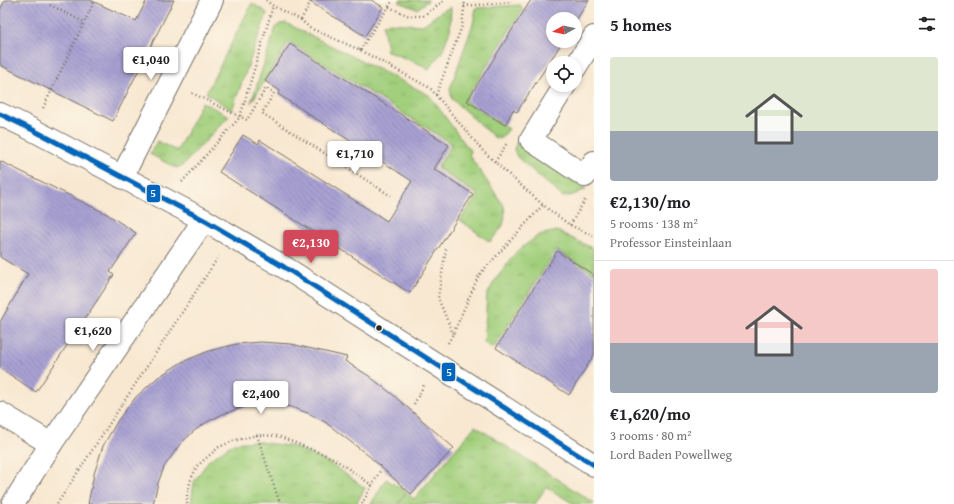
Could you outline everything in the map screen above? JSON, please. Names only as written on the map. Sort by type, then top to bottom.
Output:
[{"type":"street","points":[[122,177],[212,0]]},
{"type":"street","points":[[582,57],[594,37]]},
{"type":"street","points":[[560,92],[531,140],[585,176],[594,162]]},
{"type":"street","points":[[0,114],[204,220],[284,267],[594,465]]},
{"type":"street","points":[[13,504],[51,444],[204,220]]},
{"type":"street","points":[[0,413],[51,444]]},
{"type":"path","points":[[33,130],[95,0]]},
{"type":"path","points":[[266,0],[274,6],[301,20],[310,28],[360,50],[430,88],[483,151],[543,205],[570,225],[594,236]]},
{"type":"path","points":[[301,20],[311,1],[310,0]]},
{"type":"path","points":[[360,50],[393,0]]},
{"type":"path","points":[[389,7],[410,16],[423,16],[441,1],[445,0]]},
{"type":"path","points":[[436,95],[462,26],[465,0]]},
{"type":"path","points":[[464,6],[512,2]]},
{"type":"path","points":[[50,5],[84,22]]},
{"type":"path","points":[[166,200],[240,117],[274,6]]},
{"type":"path","points":[[170,82],[247,120],[266,88],[274,93],[262,113],[392,196]]},
{"type":"path","points":[[435,363],[453,334],[479,274],[543,205]]},
{"type":"path","points":[[57,504],[231,237]]},
{"type":"path","points":[[446,249],[438,298],[453,334]]},
{"type":"path","points":[[257,435],[280,504]]},
{"type":"path","points":[[187,504],[190,478],[198,466],[219,447],[233,441],[257,435],[278,436],[333,458],[373,486]]},
{"type":"path","points":[[362,504],[380,471]]},
{"type":"green space","points":[[400,0],[429,0],[417,9],[399,2]]},
{"type":"green space","points":[[252,3],[267,13],[232,110],[206,93]]},
{"type":"green space","points":[[520,5],[523,9],[465,101],[509,129],[501,138],[496,139],[452,99],[450,89],[473,24],[476,8]]},
{"type":"green space","points":[[451,7],[450,30],[442,52],[428,70],[422,65],[387,51],[383,25],[387,23],[423,25],[442,11]]},
{"type":"green space","points":[[286,23],[429,95],[471,152],[469,155],[504,206],[504,222],[500,230],[490,242],[460,220],[478,195],[437,168],[452,144],[289,42],[251,103],[276,27],[280,24]]},
{"type":"green space","points":[[202,102],[229,116],[182,166],[176,168],[150,154],[157,141],[177,151]]},
{"type":"green space","points":[[517,142],[586,189],[573,195],[563,197],[517,157],[514,149]]},
{"type":"green space","points":[[557,231],[594,249],[594,273],[556,250],[493,349],[484,342],[487,295],[494,282],[517,251],[539,235]]},
{"type":"green space","points":[[475,426],[594,504],[574,504],[546,487],[535,504],[398,504],[406,492],[414,499]]},
{"type":"green space","points":[[254,441],[294,447],[331,464],[365,488],[356,504],[191,504],[194,482],[209,460],[234,443]]},
{"type":"green space","points":[[386,479],[406,492],[398,504],[371,504]]},
{"type":"building","points":[[5,0],[90,0],[136,21],[147,0],[174,0],[113,121],[0,65],[0,10]]},
{"type":"building","points":[[307,0],[371,0],[383,7],[365,36]]},
{"type":"building","points":[[531,0],[589,0],[581,12],[546,12],[546,48],[558,48],[553,56],[546,56],[546,67],[517,112],[513,110],[505,125],[467,101]]},
{"type":"building","points":[[290,44],[449,145],[434,169],[473,194],[410,293],[219,172],[243,135],[258,144],[260,140],[387,221],[412,181],[278,94],[280,91],[265,81]]},
{"type":"building","points":[[0,161],[107,214],[136,233],[110,272],[114,275],[36,392],[0,368],[0,322],[28,274],[0,257]]},
{"type":"building","points":[[557,251],[594,275],[594,355],[569,395],[496,348]]},
{"type":"building","points":[[261,342],[291,344],[347,357],[345,361],[369,376],[392,394],[454,448],[411,494],[369,456],[325,422],[308,413],[291,407],[272,404],[247,406],[223,414],[207,422],[194,431],[180,444],[164,467],[153,504],[88,504],[94,474],[103,446],[118,420],[136,397],[157,378],[182,362],[209,351],[237,344]]},
{"type":"transit line","name":"5","points":[[0,114],[204,220],[284,267],[594,465]]}]
